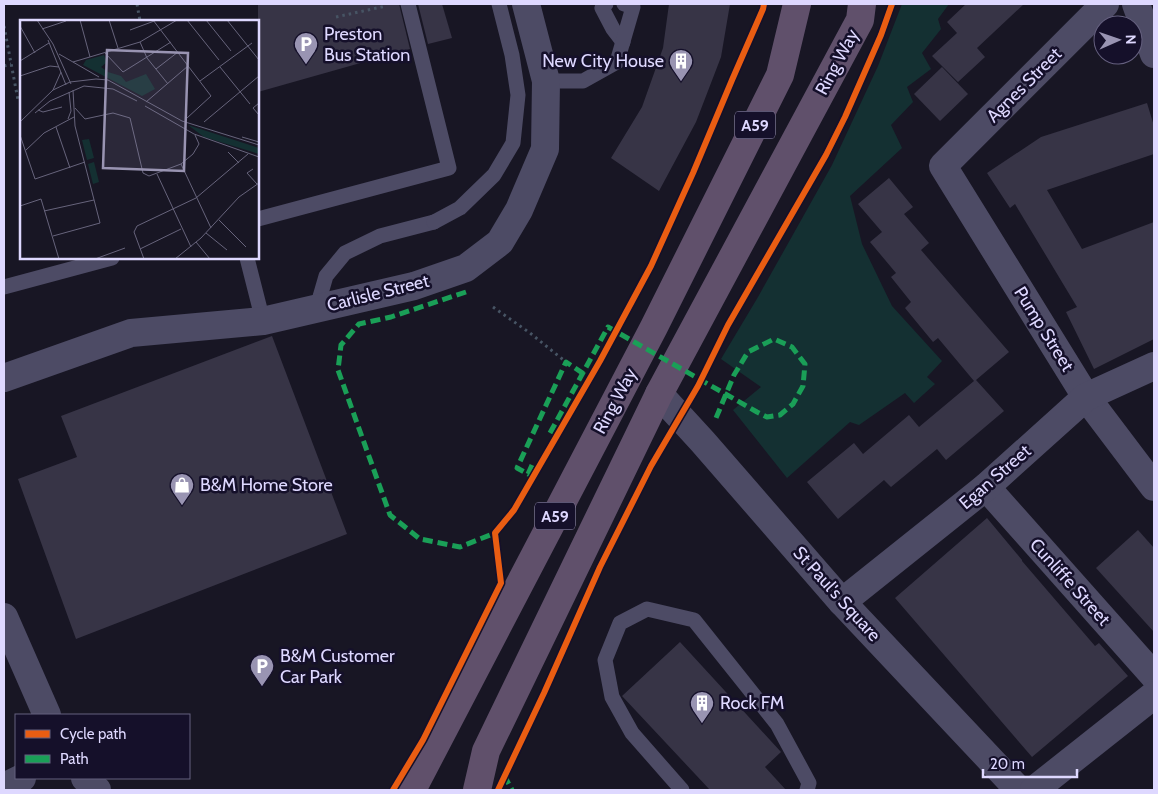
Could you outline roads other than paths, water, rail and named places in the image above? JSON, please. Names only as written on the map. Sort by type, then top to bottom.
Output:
[{"type":"highway","name":"Ring Way","points":[[412,790],[654,326],[780,75],[797,4]]},
{"type":"highway","name":"Ring Way","points":[[477,790],[486,751],[660,394],[862,9]]},
{"type":"street","name":"Carlisle Street","points":[[4,378],[131,333],[263,321],[414,286],[466,268],[500,242],[519,210],[546,149],[546,81],[526,4]]},
{"type":"street","name":"Agnes Street","points":[[943,166],[1104,4]]},
{"type":"street","points":[[1136,4],[1154,54]]},
{"type":"street","name":"Pump Street","points":[[943,166],[1086,397],[1154,487]]},
{"type":"street","name":"Egan Street","points":[[842,602],[986,487],[1086,397],[1154,366]]},
{"type":"street","name":"St Paul's Square","points":[[660,394],[842,602],[1018,790]]},
{"type":"street","name":"Cunliffe Street","points":[[986,487],[1154,676]]},
{"type":"street","points":[[4,617],[47,714]]},
{"type":"street","points":[[1034,790],[1154,695]]},
{"type":"street","points":[[4,787],[20,779]]},
{"type":"street","points":[[86,779],[97,790]]},
{"type":"lane","points":[[259,219],[449,168],[408,4]]},
{"type":"lane","points":[[317,308],[326,276],[344,253],[380,236],[434,222],[460,208],[494,175],[512,143],[518,95],[512,55],[499,4]]},
{"type":"lane","points":[[606,4],[602,8],[613,29],[623,42]]},
{"type":"lane","points":[[546,81],[583,81],[617,62],[634,7],[624,4]]},
{"type":"lane","points":[[4,287],[108,259]]},
{"type":"lane","points":[[246,259],[263,321]]},
{"type":"lane","points":[[682,790],[632,733],[612,698],[605,660],[620,623],[647,609],[694,620],[777,724],[809,783],[808,790]]},
{"type":"place","name":"Preston Bus Station","points":[[306,65]]},
{"type":"place","name":"New City House","points":[[681,82]]},
{"type":"place","name":"B&M Home Store","points":[[182,506]]},
{"type":"place","name":"B&M Customer Car Park","points":[[262,687]]},
{"type":"place","name":"Rock FM","points":[[702,724]]}]
